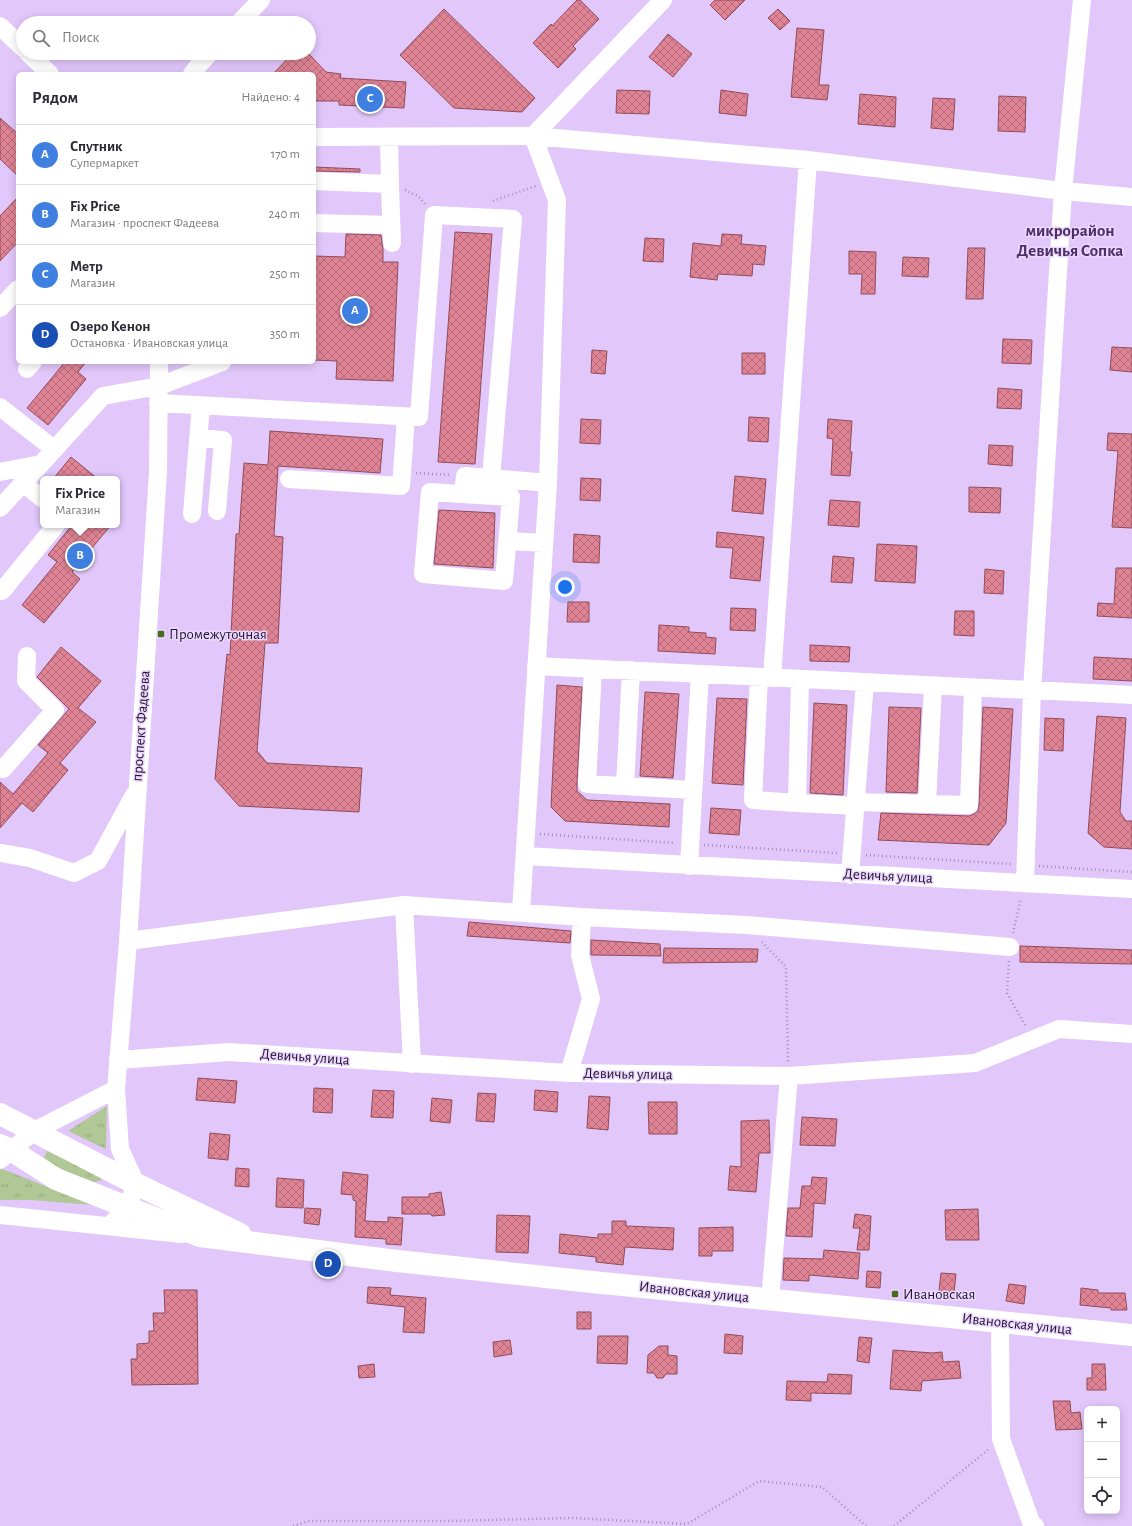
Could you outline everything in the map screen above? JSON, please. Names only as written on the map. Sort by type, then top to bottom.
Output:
[{"type":"main road","points":[[0,1114],[136,1184],[258,1243]]},
{"type":"main road","name":"Ивановская улица","points":[[4,1152],[56,1179],[200,1236],[397,1261],[770,1300],[1132,1335]]},
{"type":"street","points":[[246,16],[261,0]]},
{"type":"street","points":[[532,136],[663,0]]},
{"type":"street","points":[[1025,874],[1032,691],[1063,191],[1082,0]]},
{"type":"street","points":[[0,26],[16,41]]},
{"type":"street","points":[[35,60],[48,72]]},
{"type":"street","points":[[193,72],[204,60]]},
{"type":"street","points":[[521,912],[548,483],[557,200],[532,136]]},
{"type":"street","points":[[316,137],[532,136],[808,160],[1063,191],[1132,197]]},
{"type":"street","points":[[389,137],[392,243]]},
{"type":"street","points":[[808,160],[765,677],[753,800],[796,803],[968,805],[973,688]]},
{"type":"street","points":[[316,181],[390,184]]},
{"type":"street","points":[[0,508],[103,396],[159,394],[201,405],[419,417],[434,215],[513,219],[492,478]]},
{"type":"street","points":[[316,223],[391,225]]},
{"type":"street","points":[[0,308],[16,290]]},
{"type":"street","name":"проспект Фадеева","points":[[136,1184],[120,1149],[116,1089],[128,941],[158,472],[159,364]]},
{"type":"street","points":[[159,394],[199,366],[210,364]]},
{"type":"street","points":[[192,514],[201,405]]},
{"type":"street","points":[[0,407],[54,449]]},
{"type":"street","points":[[289,479],[401,486],[406,417]]},
{"type":"street","points":[[199,438],[223,440],[217,511]]},
{"type":"street","points":[[0,472],[41,464]]},
{"type":"street","points":[[463,494],[465,476],[548,483]]},
{"type":"street","points":[[23,483],[40,497]]},
{"type":"street","points":[[430,492],[463,494],[511,497],[504,581],[423,574],[430,492]]},
{"type":"street","points":[[0,589],[2,591],[54,528]]},
{"type":"street","points":[[507,541],[544,543]]},
{"type":"street","points":[[0,767],[3,769],[55,710],[26,681],[27,656]]},
{"type":"street","points":[[536,666],[1132,695]]},
{"type":"street","points":[[593,669],[587,784],[693,790]]},
{"type":"street","points":[[625,786],[631,670]]},
{"type":"street","points":[[689,866],[700,674]]},
{"type":"street","points":[[796,803],[800,679]]},
{"type":"street","points":[[850,875],[866,682]]},
{"type":"street","points":[[927,804],[933,686]]},
{"type":"street","points":[[0,853],[30,858],[74,873],[98,861],[137,789]]},
{"type":"street","name":"Девичья улица","points":[[525,856],[850,875],[1025,874],[1132,889]]},
{"type":"street","points":[[404,905],[412,1064]]},
{"type":"street","points":[[128,941],[404,905],[582,917],[746,925],[1010,947]]},
{"type":"street","points":[[569,1074],[591,999],[580,955],[582,917]]},
{"type":"street","name":"Девичья улица","points":[[118,1060],[229,1052],[569,1074],[789,1076],[975,1063],[1059,1029],[1132,1034]]},
{"type":"street","points":[[770,1300],[789,1076]]},
{"type":"street","points":[[4,1152],[34,1131],[116,1089]]},
{"type":"street","points":[[109,1226],[127,1208],[136,1184]]},
{"type":"street","points":[[0,1215],[200,1236]]},
{"type":"street","points":[[1000,1323],[1001,1439],[1031,1522],[1035,1526]]},
{"type":"path","points":[[486,204],[550,182]]},
{"type":"path","points":[[390,184],[418,196],[434,215]]},
{"type":"path","points":[[415,473],[465,476]]},
{"type":"path","points":[[526,834],[852,854],[1025,874],[1132,872]]},
{"type":"path","points":[[746,925],[786,967],[789,1076]]},
{"type":"path","points":[[894,1526],[1001,1439]]},
{"type":"path","points":[[293,1526],[309,1521],[446,1521],[574,1518],[687,1524],[759,1481],[822,1487],[866,1526]]},
{"type":"green space","points":[[107,1106],[106,1149],[68,1131]]},
{"type":"green space","points":[[47,1151],[98,1173],[102,1180],[90,1183],[43,1160]]},
{"type":"green space","points":[[0,1168],[93,1205],[31,1200],[0,1200]]},
{"type":"building","points":[[577,0],[580,0],[599,19],[573,46],[576,49],[558,68],[533,43]]},
{"type":"building","points":[[715,0],[745,0],[725,20],[710,5]]},
{"type":"building","points":[[444,9],[535,98],[522,112],[454,108],[400,55]]},
{"type":"building","points":[[778,9],[790,21],[780,30],[768,18]]},
{"type":"building","points":[[797,28],[824,30],[819,85],[829,85],[827,100],[791,97]]},
{"type":"building","points":[[668,34],[692,54],[673,77],[649,57]]},
{"type":"building","points":[[286,60],[315,60],[326,72],[341,74],[340,78],[406,82],[404,108],[339,105],[339,101],[316,101],[316,72],[275,72]]},
{"type":"building","points":[[617,90],[650,91],[649,114],[616,113]]},
{"type":"building","points":[[721,90],[748,94],[746,116],[719,113]]},
{"type":"building","points":[[860,94],[896,97],[895,127],[858,124]]},
{"type":"building","points":[[999,96],[1026,97],[1025,132],[998,131]]},
{"type":"building","points":[[933,98],[955,99],[953,130],[931,128]]},
{"type":"building","points":[[0,118],[16,132],[16,174],[0,159]]},
{"type":"building","points":[[316,167],[360,169],[360,172],[316,171]]},
{"type":"building","points":[[16,199],[16,244],[0,261],[0,216]]},
{"type":"building","points":[[455,232],[492,234],[475,464],[438,462]]},
{"type":"building","points":[[346,234],[381,235],[383,262],[398,262],[393,381],[336,379],[337,361],[316,360],[316,256],[345,257]]},
{"type":"building","points":[[722,234],[742,235],[741,244],[766,246],[764,265],[753,264],[752,276],[718,274],[717,280],[690,277],[693,243],[721,246]]},
{"type":"building","points":[[645,238],[664,239],[663,262],[643,261]]},
{"type":"building","points":[[968,248],[985,248],[983,299],[966,299]]},
{"type":"building","points":[[849,251],[876,252],[875,294],[861,294],[862,274],[849,274]]},
{"type":"building","points":[[903,257],[929,258],[928,277],[902,276]]},
{"type":"building","points":[[1003,339],[1032,340],[1031,364],[1002,363]]},
{"type":"building","points":[[1112,347],[1132,348],[1132,372],[1110,370]]},
{"type":"building","points":[[592,350],[607,351],[605,374],[591,373]]},
{"type":"building","points":[[742,353],[765,353],[765,374],[742,374]]},
{"type":"building","points":[[63,364],[84,364],[78,372],[86,379],[48,425],[27,408]]},
{"type":"building","points":[[998,388],[1022,390],[1021,409],[997,408]]},
{"type":"building","points":[[749,417],[769,418],[768,442],[748,441]]},
{"type":"building","points":[[581,419],[601,420],[600,444],[580,443]]},
{"type":"building","points":[[828,419],[852,421],[850,476],[831,475],[833,439],[827,438]]},
{"type":"building","points":[[270,431],[383,439],[380,473],[278,466],[274,536],[283,537],[278,643],[265,643],[257,751],[267,763],[362,768],[359,812],[239,806],[215,779],[227,654],[230,655],[236,534],[239,534],[244,463],[268,465]]},
{"type":"building","points":[[1108,433],[1132,434],[1132,528],[1112,527],[1118,451],[1107,450]]},
{"type":"building","points":[[989,445],[1013,446],[1012,466],[988,464]]},
{"type":"building","points":[[71,457],[94,476],[55,476]]},
{"type":"building","points":[[735,476],[766,479],[763,514],[732,511]]},
{"type":"building","points":[[581,478],[601,479],[600,501],[580,500]]},
{"type":"building","points":[[969,487],[1001,488],[1000,513],[969,512]]},
{"type":"building","points":[[830,500],[860,502],[859,527],[828,525]]},
{"type":"building","points":[[439,510],[495,513],[493,568],[434,564]]},
{"type":"building","points":[[70,528],[109,528],[72,572],[80,579],[44,623],[22,605],[57,562],[48,555]]},
{"type":"building","points":[[717,532],[764,537],[760,581],[730,578],[733,548],[716,547]]},
{"type":"building","points":[[574,534],[600,536],[599,563],[573,562]]},
{"type":"building","points":[[877,544],[917,546],[915,583],[875,581]]},
{"type":"building","points":[[833,556],[854,558],[852,583],[831,582]]},
{"type":"building","points":[[1116,568],[1132,568],[1132,618],[1097,616],[1098,603],[1114,604]]},
{"type":"building","points":[[985,569],[1004,571],[1003,594],[984,593]]},
{"type":"building","points":[[568,602],[589,602],[589,622],[567,622]]},
{"type":"building","points":[[731,608],[756,609],[755,631],[730,630]]},
{"type":"building","points":[[955,611],[974,611],[974,636],[954,635]]},
{"type":"building","points":[[659,625],[689,627],[689,632],[706,633],[706,637],[716,638],[715,654],[658,651]]},
{"type":"building","points":[[810,645],[850,647],[849,662],[810,661]]},
{"type":"building","points":[[61,647],[101,681],[78,708],[96,722],[60,763],[68,770],[33,812],[22,803],[0,828],[0,782],[13,794],[48,753],[38,745],[69,709],[37,677]]},
{"type":"building","points":[[1094,657],[1132,659],[1132,681],[1093,679]]},
{"type":"building","points":[[557,685],[582,687],[577,791],[587,800],[670,804],[669,827],[565,821],[551,807]]},
{"type":"building","points":[[645,692],[679,694],[673,778],[640,776]]},
{"type":"building","points":[[717,698],[747,699],[743,785],[712,783]]},
{"type":"building","points":[[814,703],[847,705],[843,795],[810,793]]},
{"type":"building","points":[[889,707],[921,708],[917,793],[886,792]]},
{"type":"building","points":[[983,707],[1013,709],[1006,823],[989,845],[878,840],[881,813],[969,816],[978,811]]},
{"type":"building","points":[[1097,716],[1126,718],[1120,812],[1126,821],[1132,821],[1132,849],[1104,847],[1088,833]]},
{"type":"building","points":[[1045,718],[1064,719],[1063,751],[1044,750]]},
{"type":"building","points":[[711,808],[741,810],[739,835],[709,833]]},
{"type":"building","points":[[469,922],[571,931],[570,943],[467,936]]},
{"type":"building","points":[[591,940],[660,944],[661,956],[591,955]]},
{"type":"building","points":[[1020,946],[1132,950],[1132,964],[1020,962]]},
{"type":"building","points":[[664,948],[758,949],[757,962],[663,963]]},
{"type":"building","points":[[198,1078],[237,1081],[235,1103],[196,1100]]},
{"type":"building","points":[[314,1088],[333,1089],[332,1113],[313,1112]]},
{"type":"building","points":[[373,1090],[394,1091],[393,1118],[371,1117]]},
{"type":"building","points":[[535,1090],[558,1092],[557,1112],[534,1110]]},
{"type":"building","points":[[478,1093],[496,1094],[494,1122],[476,1121]]},
{"type":"building","points":[[589,1096],[610,1097],[608,1130],[587,1128]]},
{"type":"building","points":[[432,1098],[452,1100],[450,1123],[430,1121]]},
{"type":"building","points":[[648,1102],[677,1102],[677,1134],[649,1134]]},
{"type":"building","points":[[802,1117],[837,1119],[835,1146],[800,1145]]},
{"type":"building","points":[[769,1120],[770,1153],[759,1153],[756,1192],[728,1190],[730,1166],[741,1167],[741,1121]]},
{"type":"building","points":[[210,1133],[230,1135],[228,1160],[208,1158]]},
{"type":"building","points":[[236,1168],[249,1169],[249,1187],[235,1186]]},
{"type":"building","points":[[343,1172],[368,1175],[365,1221],[388,1222],[388,1217],[403,1218],[401,1245],[386,1244],[386,1239],[355,1237],[356,1201],[353,1200],[353,1195],[341,1194]]},
{"type":"building","points":[[812,1177],[827,1178],[825,1204],[814,1203],[812,1237],[786,1236],[788,1208],[800,1208],[802,1186],[811,1186]]},
{"type":"building","points":[[277,1178],[304,1180],[303,1208],[276,1207]]},
{"type":"building","points":[[441,1192],[445,1215],[432,1216],[431,1214],[402,1214],[402,1197],[429,1197],[429,1194]]},
{"type":"building","points":[[305,1208],[321,1209],[319,1225],[304,1223]]},
{"type":"building","points":[[978,1209],[979,1240],[946,1240],[945,1210]]},
{"type":"building","points":[[855,1214],[871,1216],[869,1250],[857,1250],[860,1228],[853,1228]]},
{"type":"building","points":[[497,1215],[530,1216],[528,1253],[496,1252]]},
{"type":"building","points":[[612,1221],[626,1221],[626,1226],[674,1228],[673,1250],[625,1247],[623,1265],[596,1262],[596,1257],[559,1253],[560,1234],[598,1238],[598,1234],[612,1234]]},
{"type":"building","points":[[733,1227],[733,1251],[712,1251],[712,1256],[699,1256],[699,1228]]},
{"type":"building","points":[[824,1250],[860,1253],[858,1279],[809,1275],[809,1281],[783,1280],[784,1258],[823,1259]]},
{"type":"building","points":[[867,1271],[881,1272],[880,1288],[866,1287]]},
{"type":"building","points":[[941,1273],[956,1274],[954,1293],[939,1291]]},
{"type":"building","points":[[1009,1284],[1026,1286],[1024,1304],[1006,1301]]},
{"type":"building","points":[[368,1287],[391,1288],[390,1295],[426,1298],[424,1333],[403,1332],[405,1307],[367,1303]]},
{"type":"building","points":[[1081,1288],[1098,1290],[1098,1293],[1125,1293],[1127,1310],[1111,1310],[1111,1308],[1080,1305]]},
{"type":"building","points":[[164,1290],[197,1290],[198,1384],[132,1385],[131,1359],[137,1359],[137,1344],[149,1343],[149,1331],[154,1331],[153,1313],[165,1313]]},
{"type":"building","points":[[577,1312],[591,1312],[591,1329],[577,1329]]},
{"type":"building","points":[[725,1334],[743,1336],[742,1354],[724,1353]]},
{"type":"building","points":[[598,1336],[628,1336],[627,1364],[597,1363]]},
{"type":"building","points":[[859,1337],[872,1338],[869,1363],[857,1361]]},
{"type":"building","points":[[510,1340],[512,1354],[494,1357],[493,1342]]},
{"type":"building","points":[[659,1346],[668,1346],[668,1355],[677,1356],[677,1374],[666,1374],[663,1378],[657,1378],[654,1373],[647,1373],[648,1355]]},
{"type":"building","points":[[893,1350],[932,1353],[942,1352],[943,1362],[959,1361],[961,1378],[922,1381],[921,1391],[890,1389]]},
{"type":"building","points":[[374,1364],[375,1377],[359,1378],[358,1366]]},
{"type":"building","points":[[1092,1364],[1105,1364],[1106,1390],[1087,1390],[1087,1378],[1092,1378]]},
{"type":"building","points":[[828,1374],[852,1375],[851,1394],[811,1393],[811,1401],[786,1400],[787,1381],[827,1382]]},
{"type":"building","points":[[1053,1401],[1070,1401],[1071,1413],[1080,1412],[1082,1429],[1056,1430]]},
{"type":"place","name":"Метр","points":[[370,99]]},
{"type":"place","name":"Спутник","points":[[355,311]]},
{"type":"place","name":"Fix Price","points":[[80,556]]},
{"type":"place","name":"Промежуточная","points":[[161,634]]},
{"type":"place","name":"Озеро Кенон","points":[[328,1264]]},
{"type":"place","name":"Ивановская","points":[[895,1294]]},
{"type":"district","name":"микрорайон Девичья Сопка","points":[[1070,240]]}]
